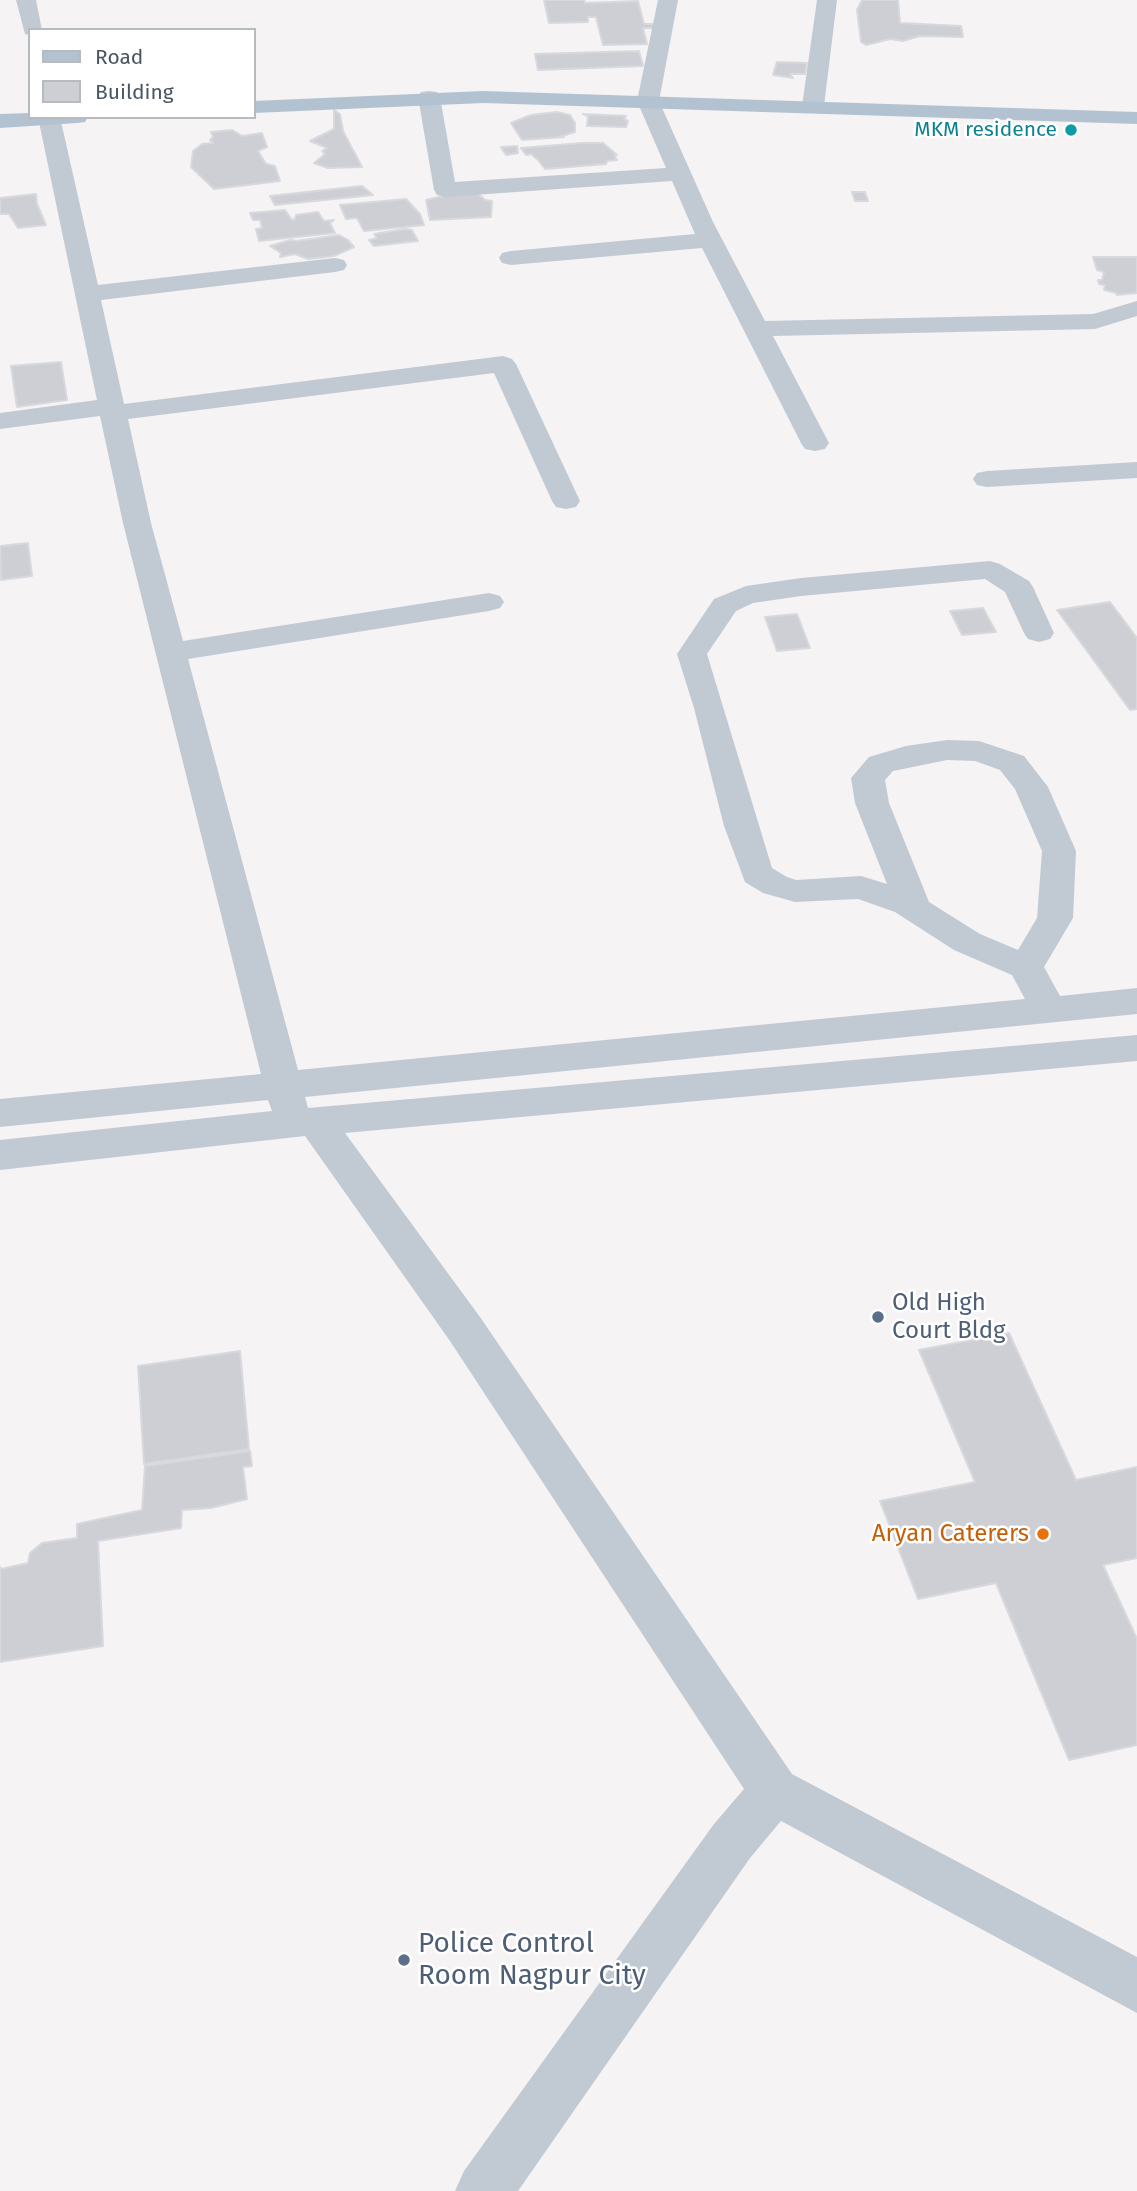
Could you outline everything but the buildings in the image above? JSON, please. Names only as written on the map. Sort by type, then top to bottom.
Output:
[{"type":"main road","points":[[256,93],[459,84],[649,95],[1137,107]]},
{"type":"main road","points":[[256,107],[429,97],[649,95]]},
{"type":"main road","points":[[814,100],[1137,118]]},
{"type":"main road","points":[[0,106],[28,110]]},
{"type":"main road","points":[[0,121],[28,117]]},
{"type":"street","points":[[26,0],[32,28]]},
{"type":"street","points":[[668,0],[649,95],[679,174],[710,240],[815,443]]},
{"type":"street","points":[[814,100],[827,0]]},
{"type":"street","points":[[429,97],[445,190],[679,174]]},
{"type":"street","points":[[52,119],[137,523],[283,1085],[304,1122],[465,1329],[774,1791],[1137,1986]]},
{"type":"street","points":[[511,258],[710,240]]},
{"type":"street","points":[[87,294],[335,265]]},
{"type":"street","points":[[756,329],[1095,321],[1137,308]]},
{"type":"street","points":[[0,421],[503,364],[566,501]]},
{"type":"street","points":[[987,479],[1137,470]]},
{"type":"street","points":[[1039,633],[1018,587],[989,570],[801,587],[746,595],[724,605],[692,654],[757,874],[775,885],[795,891],[861,887],[915,909],[967,942],[1026,967],[1049,1009]]},
{"type":"street","points":[[171,652],[489,602]]},
{"type":"street","points":[[915,909],[872,803],[868,778],[881,764],[906,756],[947,750],[979,751],[1012,763],[1031,787],[1059,851],[1055,918],[1026,967]]},
{"type":"street","points":[[0,1113],[1137,1001]]},
{"type":"street","points":[[0,1155],[304,1122],[1137,1048]]},
{"type":"street","points":[[484,2191],[732,1841],[774,1791]]},
{"type":"place","name":"MKM residence","points":[[1071,130]]},
{"type":"place","name":"Old High Court Bldg","points":[[878,1317]]},
{"type":"place","name":"Aryan Caterers","points":[[1043,1534]]},
{"type":"place","name":"Police Control Room Nagpur City","points":[[404,1960]]}]
